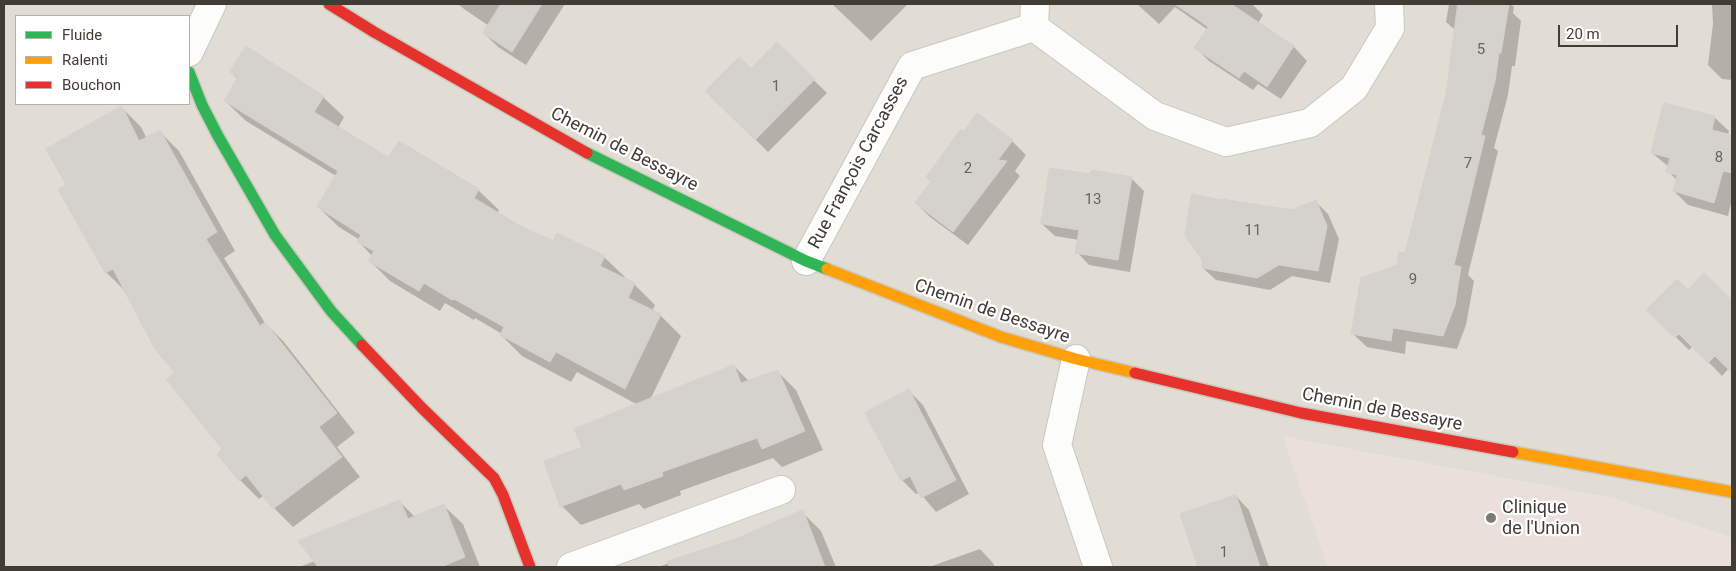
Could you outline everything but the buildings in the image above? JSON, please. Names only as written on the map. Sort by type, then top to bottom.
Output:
[{"type":"street","points":[[190,50],[212,4]]},
{"type":"street","name":"Chemin de Bessayre","points":[[329,4],[382,37],[583,151],[806,261],[1001,337],[1076,359],[1301,413],[1732,492]]},
{"type":"street","points":[[1035,16],[1155,116],[1226,142],[1310,123],[1354,88],[1390,28],[1389,4]]},
{"type":"street","name":"Rue François Carcasses","points":[[806,261],[912,66],[1035,16]]},
{"type":"street","points":[[190,75],[202,105],[218,136],[275,235],[331,311],[422,408],[494,478],[503,495],[530,567]]},
{"type":"street","points":[[1076,359],[1057,445],[1098,567]]},
{"type":"street","points":[[571,567],[781,490]]},
{"type":"shaded area","points":[[4,4],[1732,4],[1732,538],[1611,498],[1284,437],[1328,567],[4,567]]},
{"type":"shaded area","name":"Clinique de l'Union","points":[[1283,437],[1611,498],[1732,538],[1732,567],[1328,567]]},
{"type":"traffic: fast","points":[[190,75],[202,105],[218,136],[275,235],[331,311],[362,345]]},
{"type":"traffic: fast","points":[[587,153],[806,261],[827,269]]},
{"type":"traffic: slow","points":[[827,269],[1001,337],[1076,359],[1135,373]]},
{"type":"traffic: slow","points":[[1513,452],[1732,492]]},
{"type":"traffic: jam","points":[[329,4],[374,32],[587,153]]},
{"type":"traffic: jam","points":[[362,345],[422,408],[494,478],[503,495],[530,567]]},
{"type":"traffic: jam","points":[[1135,373],[1301,413],[1513,452]]},
{"type":"place","name":"Clinique de l'Union","points":[[1491,518]]}]
